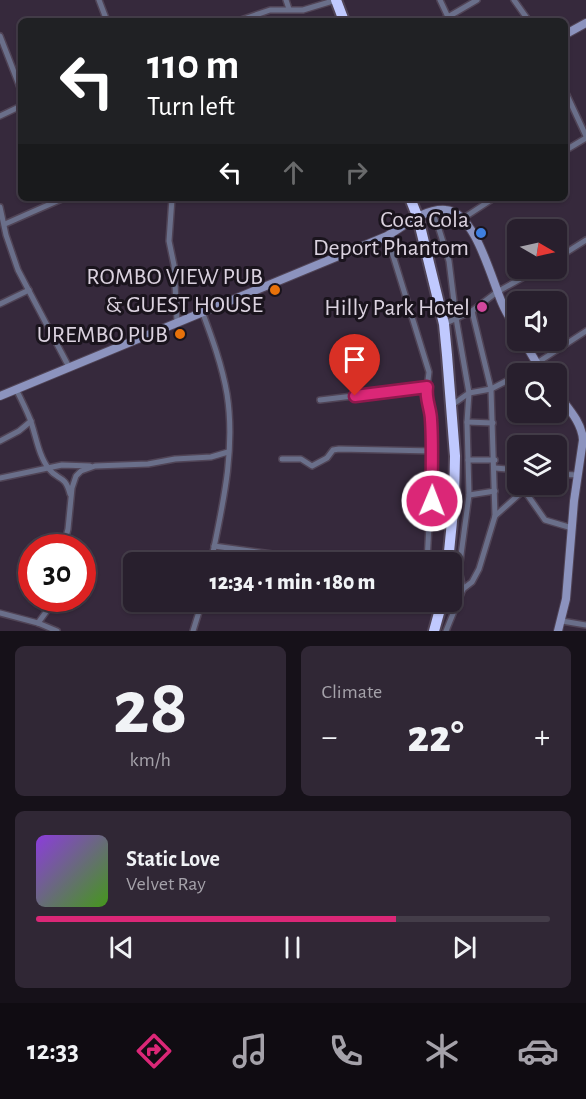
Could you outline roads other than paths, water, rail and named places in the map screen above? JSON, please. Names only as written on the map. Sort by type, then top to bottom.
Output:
[{"type":"highway","points":[[336,0],[343,18]]},
{"type":"highway","points":[[411,201],[418,218],[444,324],[455,456],[454,501],[449,552]]},
{"type":"highway","points":[[434,631],[439,612]]},
{"type":"street","points":[[99,0],[106,18]]},
{"type":"street","points":[[286,0],[290,9]]},
{"type":"street","points":[[247,18],[270,10],[303,10],[336,0]]},
{"type":"street","points":[[440,0],[448,17],[477,0]]},
{"type":"street","points":[[514,0],[527,18]]},
{"type":"street","points":[[568,33],[586,23]]},
{"type":"street","points":[[0,36],[18,83]]},
{"type":"street","points":[[568,97],[586,137],[568,149]]},
{"type":"street","points":[[0,116],[18,107]]},
{"type":"street","points":[[5,224],[57,201]]},
{"type":"street","points":[[172,201],[169,241],[176,284],[177,321]]},
{"type":"street","points":[[462,219],[489,201]]},
{"type":"street","points":[[0,207],[6,235],[18,270],[69,367]]},
{"type":"street","points":[[0,396],[387,236],[431,211],[448,209],[462,219],[485,255],[497,292],[507,311]]},
{"type":"street","points":[[431,211],[449,261],[469,393],[467,422],[469,495],[459,570],[463,589]]},
{"type":"street","points":[[387,236],[429,372],[426,397],[431,416],[433,451],[428,552]]},
{"type":"street","points":[[567,252],[586,240]]},
{"type":"street","points":[[444,324],[472,311],[497,292],[520,279]]},
{"type":"street","points":[[0,304],[29,290]]},
{"type":"street","points":[[202,311],[220,361],[227,397],[227,488],[213,552]]},
{"type":"street","points":[[446,631],[463,589],[472,582],[479,569],[495,516],[492,388],[472,311]]},
{"type":"street","points":[[530,351],[536,362],[586,331]]},
{"type":"street","points":[[452,405],[469,393],[492,388],[507,380]]},
{"type":"street","points":[[320,400],[427,387]]},
{"type":"street","points":[[16,389],[49,469],[66,483],[71,498]]},
{"type":"street","points":[[558,631],[562,621],[569,578],[572,528],[583,440],[582,421],[567,404]]},
{"type":"street","points":[[0,441],[19,431],[31,421]]},
{"type":"street","points":[[467,422],[493,423]]},
{"type":"street","points":[[282,459],[301,459],[312,466],[327,458],[333,450],[339,449],[433,451]]},
{"type":"street","points":[[0,478],[62,465],[148,464],[175,459],[210,457],[228,452]]},
{"type":"street","points":[[468,460],[495,460]]},
{"type":"street","points":[[65,534],[73,483],[79,473],[95,466]]},
{"type":"street","points":[[495,468],[507,469]]},
{"type":"street","points":[[567,474],[578,475]]},
{"type":"street","points":[[469,495],[495,492]]},
{"type":"street","points":[[495,516],[518,495]]},
{"type":"street","points":[[528,495],[545,520],[572,528]]},
{"type":"street","points":[[432,501],[454,501]]},
{"type":"street","points":[[214,546],[258,552]]},
{"type":"street","points":[[38,623],[46,612]]},
{"type":"street","points":[[194,631],[199,612]]},
{"type":"street","points":[[0,613],[38,623],[57,631]]},
{"type":"street","points":[[562,621],[586,625]]},
{"type":"place","name":"Coca Cola Deport Phantom","points":[[481,233]]},
{"type":"place","name":"ROMBO VIEW PUB & GUEST HOUSE","points":[[275,290]]},
{"type":"place","name":"Hilly Park Hotel","points":[[482,307]]},
{"type":"place","name":"UREMBO PUB","points":[[180,334]]}]
